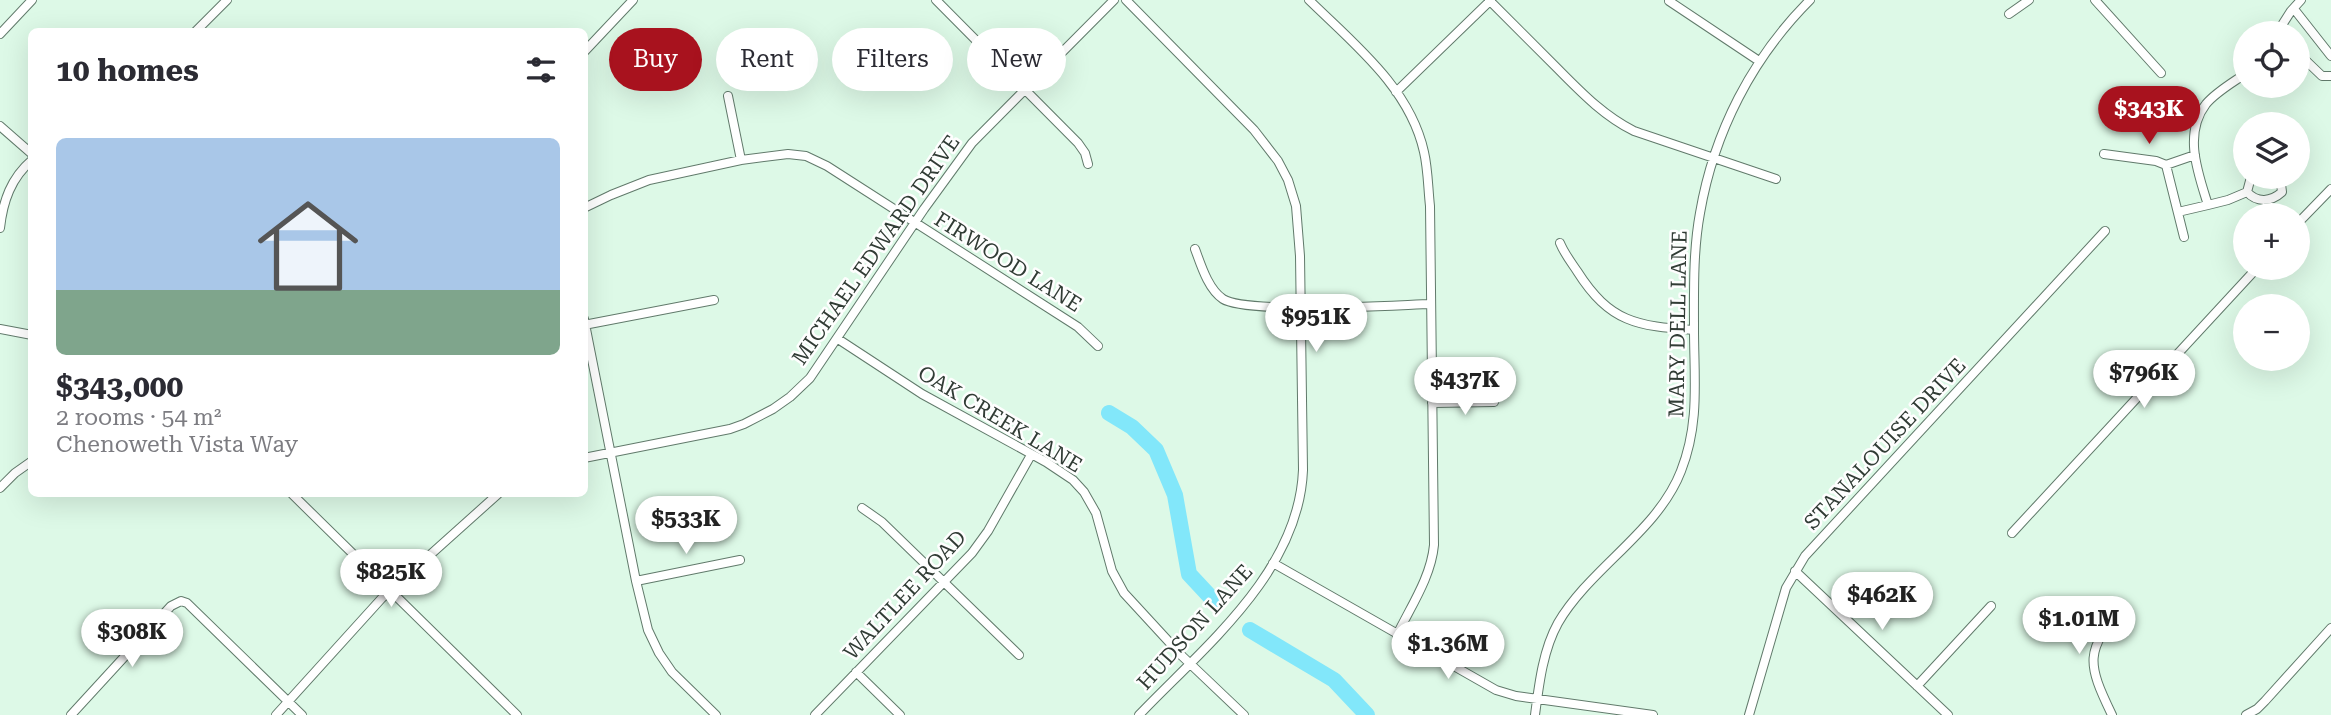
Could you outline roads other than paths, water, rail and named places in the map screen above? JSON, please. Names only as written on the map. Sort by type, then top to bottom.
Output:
[{"type":"street","points":[[0,34],[32,0]]},
{"type":"street","points":[[199,28],[227,0]]},
{"type":"street","points":[[588,48],[633,0]]},
{"type":"street","points":[[936,0],[967,31]]},
{"type":"street","name":"MICHAEL EDWARD DRIVE","points":[[1066,47],[1114,0]]},
{"type":"street","name":"HUDSON LANE","points":[[1126,0],[1254,130],[1278,161],[1288,180],[1296,206],[1301,306],[1302,490],[1297,515],[1273,563],[1250,598],[1139,715]]},
{"type":"street","points":[[1309,0],[1388,79],[1412,120],[1424,152],[1430,206],[1433,556],[1397,635]]},
{"type":"street","points":[[1396,92],[1490,0],[1607,115],[1634,131],[1776,179]]},
{"type":"street","name":"MARY DELL LANE","points":[[1535,715],[1542,668],[1558,624],[1572,604],[1663,502],[1680,474],[1691,441],[1695,415],[1696,240],[1701,204],[1713,156],[1732,110],[1759,61],[1810,0]]},
{"type":"street","points":[[2009,14],[2029,0]]},
{"type":"street","points":[[2095,0],[2161,73]]},
{"type":"street","points":[[2286,21],[2301,0]]},
{"type":"street","points":[[1669,1],[1759,61]]},
{"type":"street","points":[[2294,9],[2331,56]]},
{"type":"street","points":[[2310,64],[2322,76],[2331,76]]},
{"type":"street","points":[[2208,205],[2193,145],[2195,128],[2206,105],[2233,84]]},
{"type":"street","name":"MICHAEL EDWARD DRIVE","points":[[588,457],[744,424],[790,397],[810,378],[838,339],[972,143],[1022,91]]},
{"type":"street","points":[[1026,91],[1082,147],[1088,164]]},
{"type":"street","points":[[728,96],[741,160]]},
{"type":"street","points":[[0,126],[28,150]]},
{"type":"street","name":"FIRWOOD LANE","points":[[588,206],[649,180],[741,160],[788,154],[819,161],[1078,327],[1098,346]]},
{"type":"street","points":[[2104,154],[2156,161],[2166,165],[2195,155]]},
{"type":"street","points":[[0,228],[10,186],[28,165]]},
{"type":"street","points":[[2166,165],[2184,237]]},
{"type":"street","points":[[2310,210],[2331,188]]},
{"type":"street","points":[[2247,192],[2261,201],[2275,198],[2282,189]]},
{"type":"street","points":[[2178,212],[2228,200],[2247,192]]},
{"type":"street","name":"STANALOUISE DRIVE","points":[[1749,715],[1786,588],[1805,556],[2105,231]]},
{"type":"street","points":[[1560,243],[1592,292],[1613,312],[1636,323],[1694,330]]},
{"type":"street","points":[[1195,249],[1216,294],[1228,302],[1245,306],[1431,304]]},
{"type":"street","points":[[2012,533],[2246,280]]},
{"type":"street","points":[[588,324],[714,300]]},
{"type":"street","points":[[0,329],[28,334]]},
{"type":"street","name":"OAK CREEK LANE","points":[[838,339],[922,394],[1058,469],[1084,492],[1096,513],[1112,571],[1124,593],[1244,715]]},
{"type":"street","points":[[588,340],[648,630],[672,672],[716,715]]},
{"type":"street","points":[[1432,404],[1494,402]]},
{"type":"street","name":"WALTLEE ROAD","points":[[815,715],[972,553],[988,531],[1031,455]]},
{"type":"street","points":[[0,488],[28,464]]},
{"type":"street","points":[[295,497],[517,715]]},
{"type":"street","points":[[276,715],[391,590],[492,497]]},
{"type":"street","points":[[862,508],[882,522],[1019,655]]},
{"type":"street","points":[[636,581],[740,560]]},
{"type":"street","points":[[1273,563],[1481,684],[1506,694],[1653,715]]},
{"type":"street","points":[[1796,571],[1948,715]]},
{"type":"street","points":[[71,715],[163,614],[181,601],[187,603],[302,715]]},
{"type":"street","points":[[1917,686],[1991,606]]},
{"type":"street","points":[[2112,715],[2096,682],[2093,659],[2101,634],[2124,606]]},
{"type":"street","points":[[2246,715],[2259,712],[2331,628]]},
{"type":"street","points":[[856,673],[900,715]]},
{"type":"waterway","points":[[1109,413],[1132,427],[1156,450],[1175,495],[1189,574],[1216,603]]},
{"type":"waterway","points":[[1250,630],[1334,680],[1367,715]]}]
